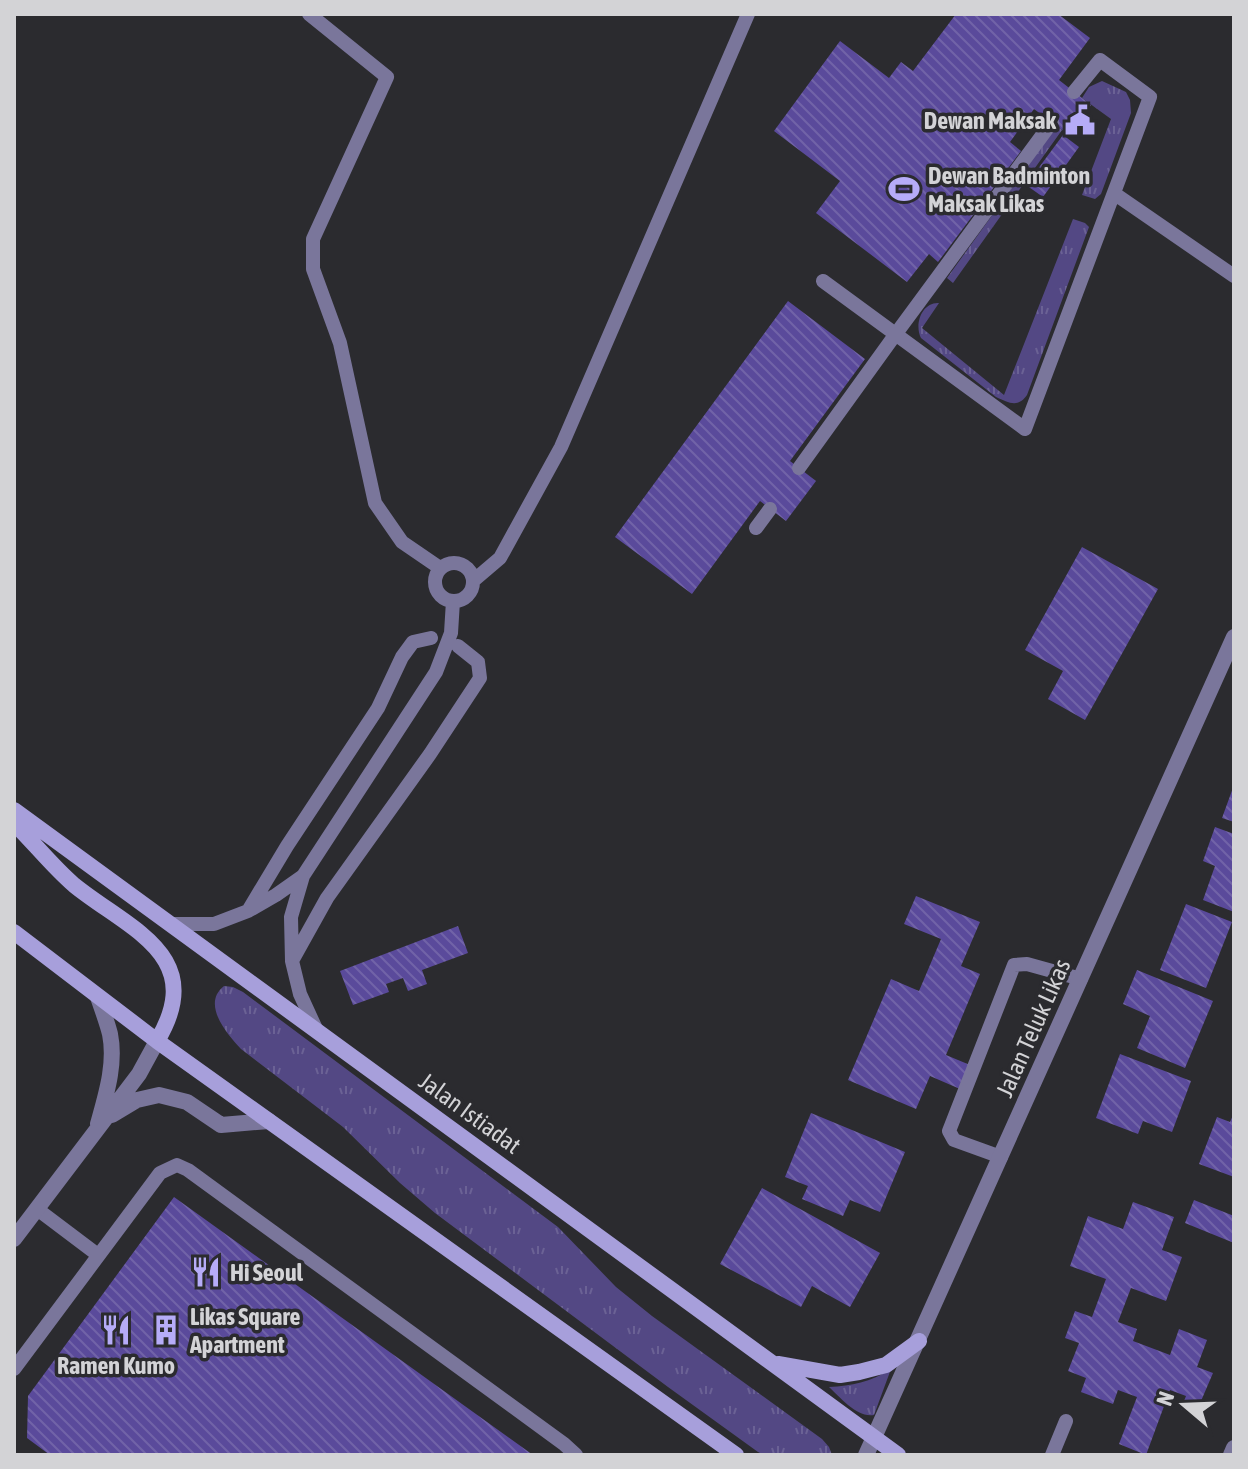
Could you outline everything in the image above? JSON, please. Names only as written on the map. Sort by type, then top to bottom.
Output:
[{"type":"main road","name":"Jalan Istiadat","points":[[14,810],[898,1455]]},
{"type":"main road","points":[[14,823],[73,885],[140,931],[158,949],[174,984],[171,1011],[157,1041]]},
{"type":"main road","points":[[14,932],[157,1041],[736,1455]]},
{"type":"main road","points":[[772,1363],[840,1375],[886,1365],[919,1341]]},
{"type":"street","name":"Jalan Teluk Likas","points":[[866,1455],[1234,637]]},
{"type":"street","points":[[95,1133],[112,1063],[111,1036],[98,997]]},
{"type":"street","points":[[14,1239],[139,1074],[157,1041]]},
{"type":"street","points":[[106,1119],[137,1100],[159,1095],[187,1102],[221,1125],[269,1121]]},
{"type":"street","points":[[1231,1455],[1234,1448]]},
{"type":"lane","points":[[309,14],[387,77],[313,239],[313,269],[340,343],[375,503],[402,542],[440,568]]},
{"type":"lane","points":[[473,581],[500,558],[561,447],[748,14]]},
{"type":"lane","points":[[823,281],[1025,429],[1150,97],[1100,60],[1074,92]]},
{"type":"lane","points":[[799,468],[1052,122]]},
{"type":"lane","points":[[1115,194],[1234,276]]},
{"type":"lane","points":[[756,528],[770,509]]},
{"type":"lane","points":[[452,563],[463,565],[473,581],[470,593],[453,601],[441,597],[435,579],[440,568],[452,563]]},
{"type":"lane","points":[[317,1031],[300,994],[292,961],[291,917],[303,876],[436,672],[451,633],[453,601]]},
{"type":"lane","points":[[248,911],[378,708],[402,657],[413,642],[431,638]]},
{"type":"lane","points":[[292,961],[327,898],[480,678],[478,662],[458,646]]},
{"type":"lane","points":[[170,924],[214,924],[248,911],[303,876]]},
{"type":"lane","points":[[1001,1157],[954,1140],[949,1131],[1014,965],[1027,964],[1081,979]]},
{"type":"lane","points":[[14,1369],[160,1173],[177,1165],[188,1170],[576,1455]]},
{"type":"lane","points":[[37,1209],[98,1255]]},
{"type":"lane","points":[[1052,1455],[1066,1421]]},
{"type":"green space","points":[[1102,81],[1126,92],[1131,113],[1101,194],[1095,199],[1082,195],[1111,119],[1082,98],[1089,87]]},
{"type":"green space","points":[[1057,125],[1062,130],[953,283],[947,278]]},
{"type":"green space","points":[[1073,219],[1089,227],[1027,395],[1017,403],[1005,401],[921,338],[918,326],[921,315],[928,306],[939,303],[922,328],[1004,395]]},
{"type":"green space","points":[[224,986],[243,992],[558,1227],[616,1287],[822,1439],[832,1455],[764,1455],[758,1452],[435,1213],[343,1127],[241,1049],[223,1027],[216,1010],[215,1001]]},
{"type":"green space","points":[[891,1369],[874,1415],[855,1410],[829,1387],[861,1382]]},
{"type":"building","points":[[956,14],[1058,14],[1090,38],[1059,80],[1091,105],[1069,135],[1034,109],[1010,142],[1021,151],[938,262],[929,254],[907,282],[816,213],[840,181],[774,131],[840,41],[889,78],[901,62],[913,71]]},
{"type":"building","points":[[1063,135],[1079,147],[1043,197],[1026,185]]},
{"type":"building","points":[[788,301],[865,359],[790,461],[816,481],[786,521],[760,501],[692,594],[615,537]]},
{"type":"building","points":[[1082,547],[1158,589],[1085,720],[1048,699],[1063,671],[1025,650]]},
{"type":"building","points":[[1234,785],[1234,822],[1222,818]]},
{"type":"building","points":[[1215,827],[1234,834],[1234,912],[1203,900],[1215,866],[1203,861]]},
{"type":"building","points":[[916,896],[980,922],[961,966],[980,974],[946,1055],[970,1065],[960,1089],[930,1076],[916,1109],[848,1080],[891,979],[919,991],[941,939],[904,924]]},
{"type":"building","points":[[1186,904],[1232,922],[1206,988],[1160,970]]},
{"type":"building","points":[[458,926],[468,953],[422,970],[427,984],[408,991],[403,978],[386,984],[389,992],[353,1005],[340,971]]},
{"type":"building","points":[[1137,970],[1213,1001],[1185,1068],[1137,1048],[1150,1016],[1123,1004]]},
{"type":"building","points":[[1120,1054],[1191,1081],[1172,1132],[1143,1121],[1138,1134],[1096,1118]]},
{"type":"building","points":[[811,1113],[905,1152],[880,1212],[850,1200],[843,1216],[802,1199],[808,1186],[785,1177]]},
{"type":"building","points":[[1234,1113],[1234,1177],[1199,1164],[1217,1117],[1230,1122]]},
{"type":"building","points":[[762,1188],[880,1253],[850,1307],[812,1286],[801,1307],[720,1264]]},
{"type":"building","points":[[174,1197],[533,1455],[50,1455],[27,1438],[28,1396]]},
{"type":"building","points":[[1194,1200],[1234,1216],[1234,1243],[1185,1223]]},
{"type":"building","points":[[1133,1202],[1174,1217],[1162,1250],[1182,1257],[1166,1301],[1131,1288],[1118,1322],[1137,1329],[1133,1341],[1170,1355],[1179,1329],[1207,1340],[1197,1367],[1213,1373],[1195,1415],[1181,1409],[1186,1396],[1170,1390],[1146,1455],[1119,1444],[1137,1397],[1118,1390],[1113,1404],[1081,1392],[1086,1378],[1068,1371],[1079,1343],[1065,1338],[1075,1311],[1092,1317],[1106,1279],[1070,1266],[1088,1216],[1123,1229]]},
{"type":"place","name":"Dewan Maksak","points":[[1080,120]]},
{"type":"place","name":"Dewan Badminton Maksak Likas","points":[[904,189]]},
{"type":"place","name":"Hi Seoul","points":[[206,1272]]},
{"type":"place","name":"Ramen Kumo","points":[[116,1330]]},
{"type":"place","name":"Likas Square Apartment","points":[[166,1330]]}]
